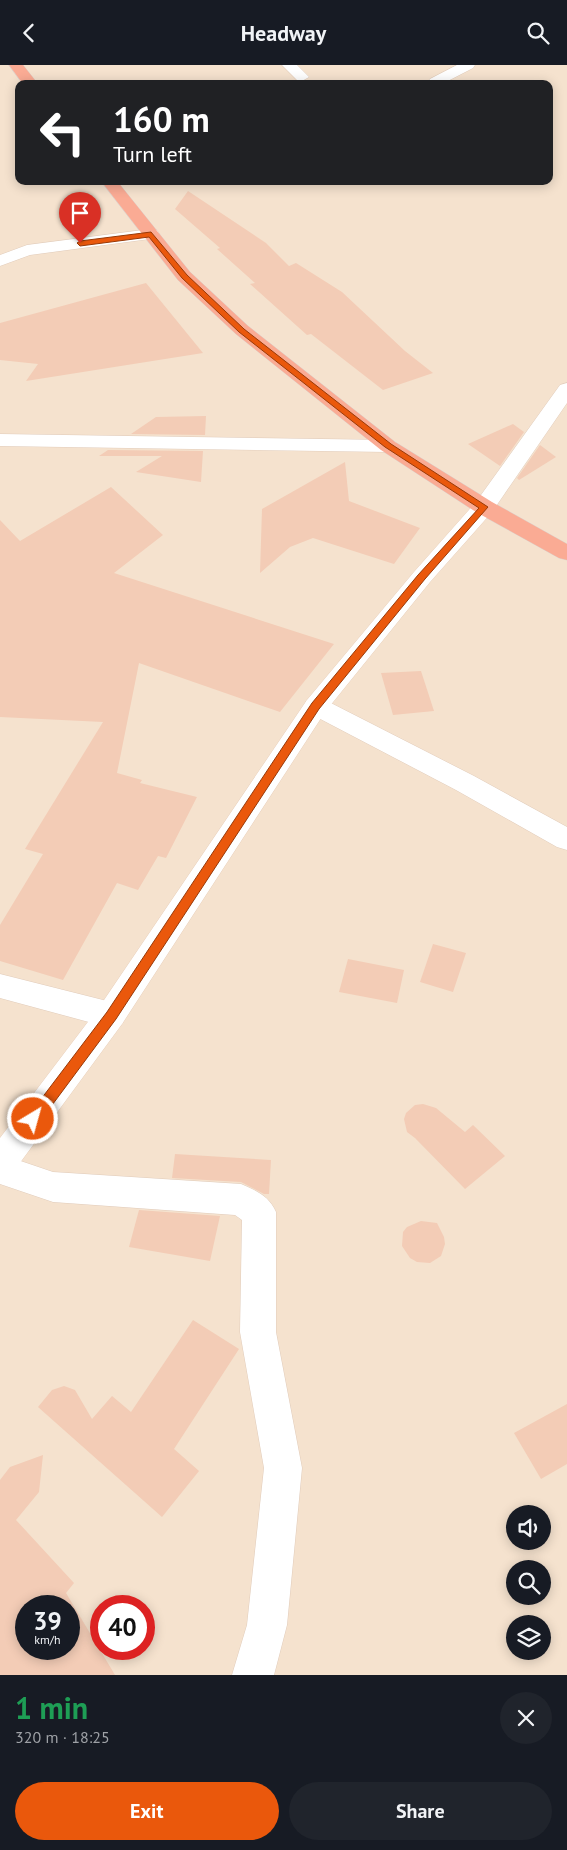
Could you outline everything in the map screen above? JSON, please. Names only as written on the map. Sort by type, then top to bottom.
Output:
[{"type":"highway","points":[[16,65],[28,80]]},
{"type":"highway","points":[[112,185],[184,276],[242,330],[388,446],[484,507],[567,553]]},
{"type":"street","points":[[289,65],[302,77]]},
{"type":"street","points":[[437,80],[468,65]]},
{"type":"street","points":[[0,261],[27,250],[151,235]]},
{"type":"street","points":[[0,1164],[111,1015],[316,706],[422,577],[484,507],[567,389]]},
{"type":"street","points":[[0,440],[388,446]]},
{"type":"street","points":[[316,706],[464,783],[567,840]]},
{"type":"street","points":[[0,986],[111,1015]]},
{"type":"street","points":[[0,1169],[53,1187],[241,1200],[259,1211],[258,1332],[284,1468],[267,1625],[253,1675]]},
{"type":"shaded area","points":[[0,65],[567,65],[567,1675],[0,1675]]},
{"type":"building","points":[[188,191],[266,243],[289,266],[296,263],[342,292],[405,351],[433,373],[383,390],[311,334],[307,335],[250,284],[255,283],[217,249],[220,248],[175,209]]},
{"type":"building","points":[[146,283],[203,353],[26,381],[38,364],[0,360],[0,323]]},
{"type":"building","points":[[206,416],[205,435],[131,434],[156,417]]},
{"type":"building","points":[[513,424],[524,432],[500,466],[468,444]]},
{"type":"building","points":[[540,445],[556,457],[519,480],[517,478]]},
{"type":"building","points":[[108,450],[203,451],[201,482],[136,472],[162,456],[99,456]]},
{"type":"building","points":[[345,462],[349,501],[420,528],[394,564],[313,538],[290,547],[260,573],[262,509]]},
{"type":"building","points":[[111,487],[163,535],[114,573],[334,644],[280,712],[139,663],[117,773],[142,780],[140,783],[197,797],[166,858],[158,856],[138,890],[117,883],[63,980],[0,961],[0,925],[43,854],[25,849],[103,722],[0,717],[0,520],[20,541]]},
{"type":"building","points":[[421,671],[434,711],[393,715],[381,673]]},
{"type":"building","points":[[433,944],[466,953],[453,992],[420,982]]},
{"type":"building","points":[[348,959],[404,970],[397,1003],[339,992]]},
{"type":"building","points":[[423,1104],[436,1108],[465,1132],[473,1125],[505,1156],[465,1189],[407,1132],[404,1119],[406,1113],[415,1105]]},
{"type":"building","points":[[175,1154],[271,1160],[269,1194],[264,1194],[241,1182],[172,1178]]},
{"type":"building","points":[[139,1210],[220,1216],[210,1261],[129,1247]]},
{"type":"building","points":[[421,1221],[437,1223],[444,1237],[445,1244],[441,1256],[430,1263],[417,1262],[410,1258],[402,1246],[403,1232],[407,1227]]},
{"type":"building","points":[[193,1320],[239,1349],[174,1449],[199,1471],[162,1517],[38,1407],[52,1390],[64,1386],[75,1390],[92,1419],[112,1396],[131,1412]]},
{"type":"building","points":[[567,1404],[567,1464],[541,1479],[514,1433]]},
{"type":"building","points":[[43,1455],[39,1492],[16,1520],[74,1583],[66,1593],[67,1595],[15,1595],[15,1660],[80,1660],[80,1616],[90,1633],[90,1660],[106,1660],[115,1675],[0,1675],[0,1480],[10,1467]]},
{"type":"route","points":[[33,1119],[111,1015],[316,706],[422,577],[484,507],[388,446],[242,330],[184,276],[151,235],[80,243]]}]
